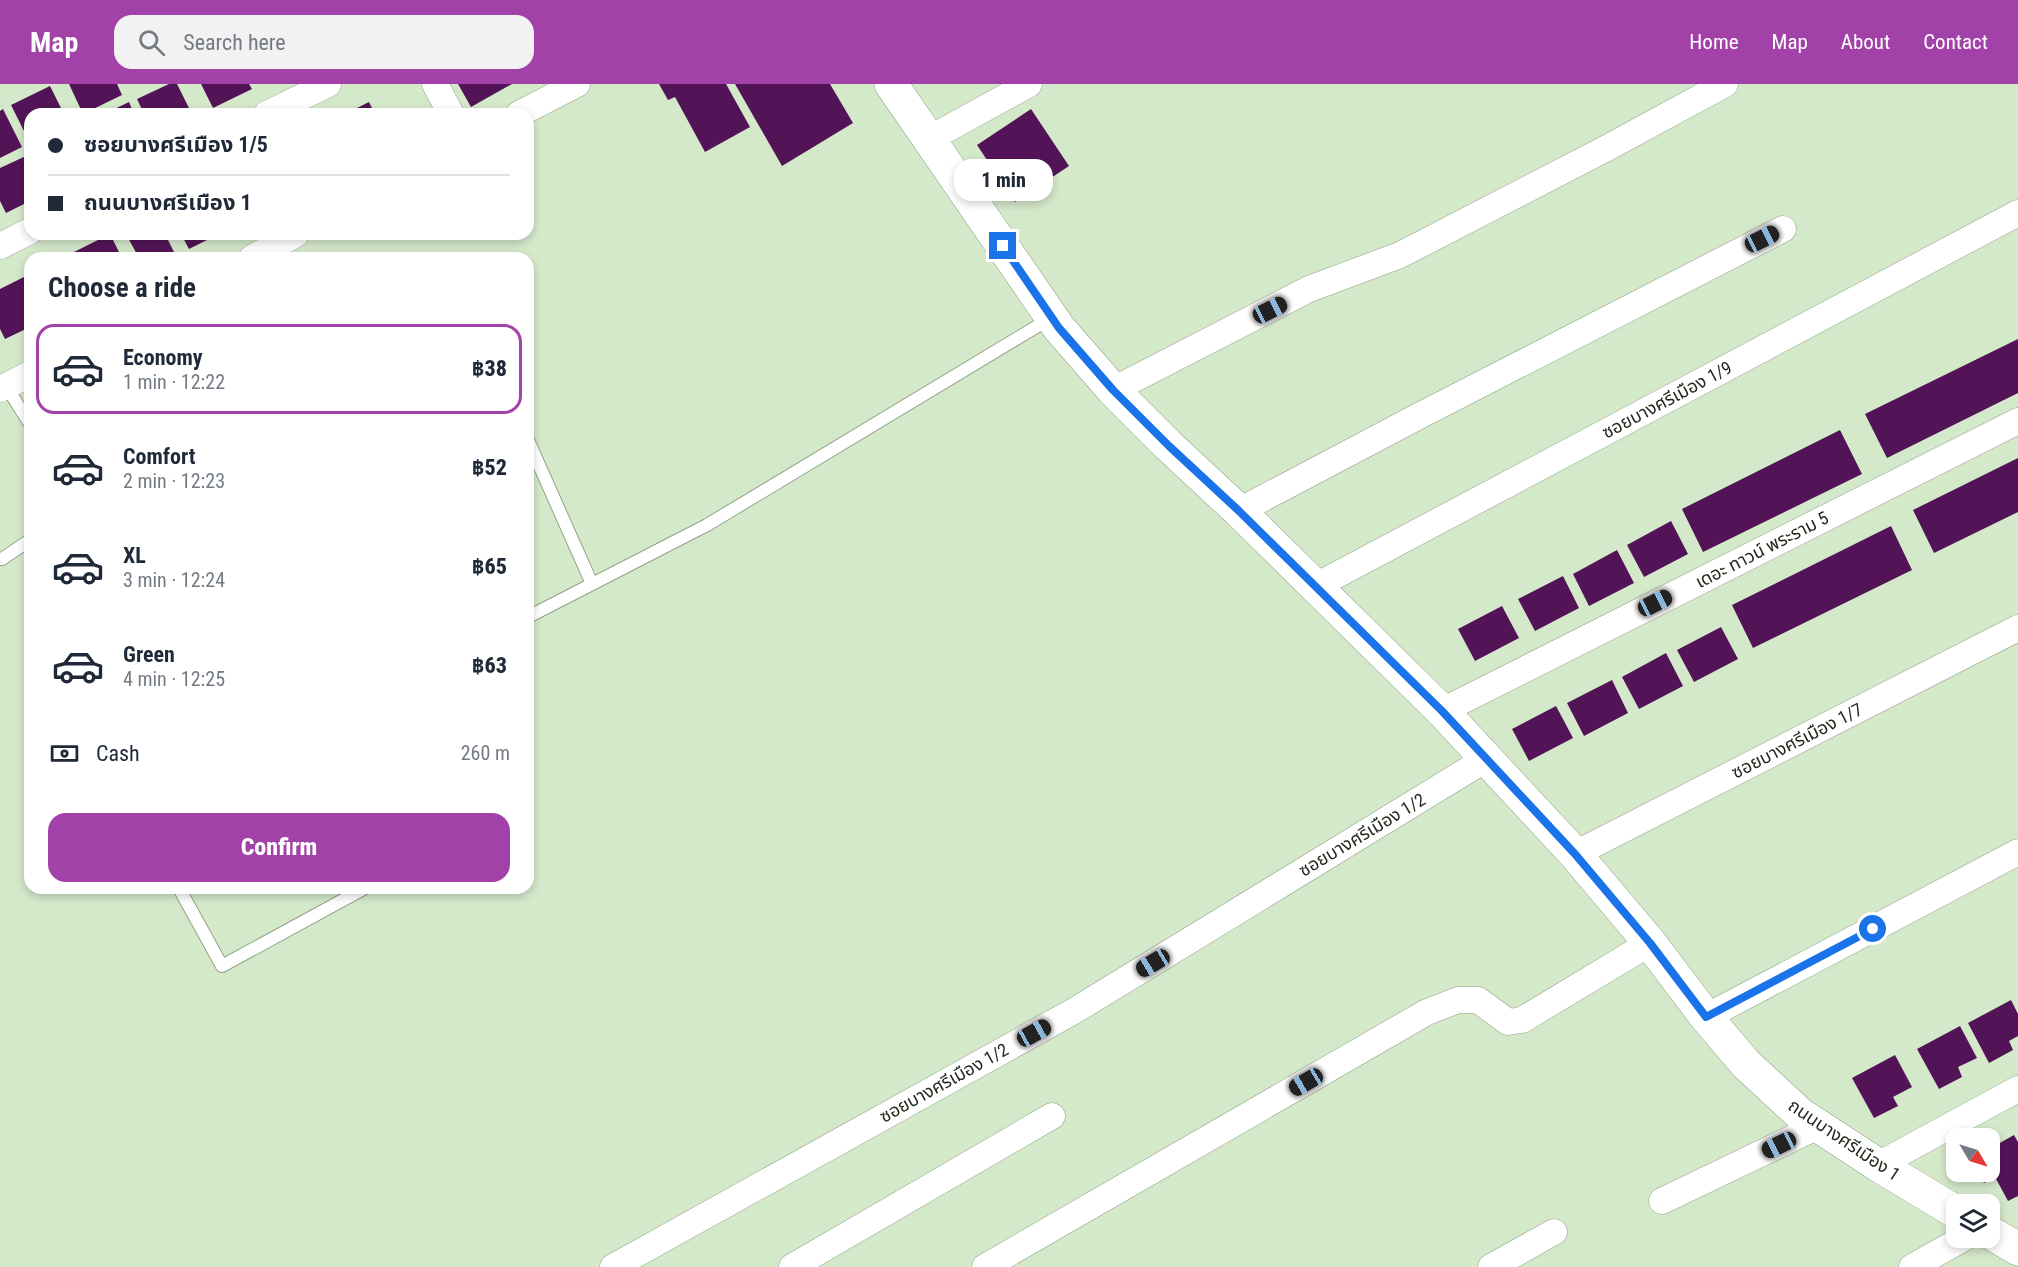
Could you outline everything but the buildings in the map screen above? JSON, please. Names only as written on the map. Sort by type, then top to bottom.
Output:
[{"type":"street","points":[[279,108],[328,84]]},
{"type":"street","points":[[435,84],[448,108]]},
{"type":"street","points":[[531,108],[577,84]]},
{"type":"street","name":"ถนนบางศรีเมือง 1","points":[[891,84],[1052,318],[1113,390],[1442,711],[1575,854],[1650,943],[1706,1017],[1746,1064],[1800,1114],[1946,1206]]},
{"type":"street","points":[[929,138],[1029,84]]},
{"type":"street","points":[[1113,390],[1310,289],[1400,255],[1725,84]]},
{"type":"street","name":"ซอยบางศรีเมือง 1/9","points":[[1316,586],[2018,213]]},
{"type":"street","points":[[1239,511],[1783,229]]},
{"type":"street","points":[[0,246],[24,234]]},
{"type":"street","points":[[263,252],[285,240]]},
{"type":"street","points":[[3,388],[24,377]]},
{"type":"street","name":"เดอะ ทาวน์ พระราม 5","points":[[1442,711],[2018,421]]},
{"type":"street","name":"ซอยบางศรีเมือง 1/7","points":[[1575,854],[2018,628]]},
{"type":"street","name":"ซอยบางศรีเมือง 1/2","points":[[612,1267],[1074,1011],[1486,759]]},
{"type":"street","points":[[1706,1017],[2018,852]]},
{"type":"street","points":[[985,1267],[1427,1012],[1458,1000],[1478,1000],[1508,1022],[1522,1020],[1650,943]]},
{"type":"street","points":[[1878,1165],[2018,1089]]},
{"type":"street","points":[[792,1267],[1052,1116]]},
{"type":"street","points":[[1662,1201],[1818,1126]]},
{"type":"street","points":[[1491,1267],[1554,1232]]},
{"type":"street","points":[[2000,1238],[2018,1249]]},
{"type":"street","points":[[1912,1267],[1946,1248]]},
{"type":"lane","points":[[534,614],[707,525],[1052,318]]},
{"type":"lane","points":[[3,388],[24,416]]},
{"type":"lane","points":[[534,454],[592,584]]},
{"type":"lane","points":[[2,559],[24,544]]},
{"type":"lane","points":[[182,894],[222,966],[354,894]]},
{"type":"route","points":[[1003,246],[1059,328],[1113,390],[1442,711],[1575,854],[1650,943],[1706,1017],[1873,929]]}]
